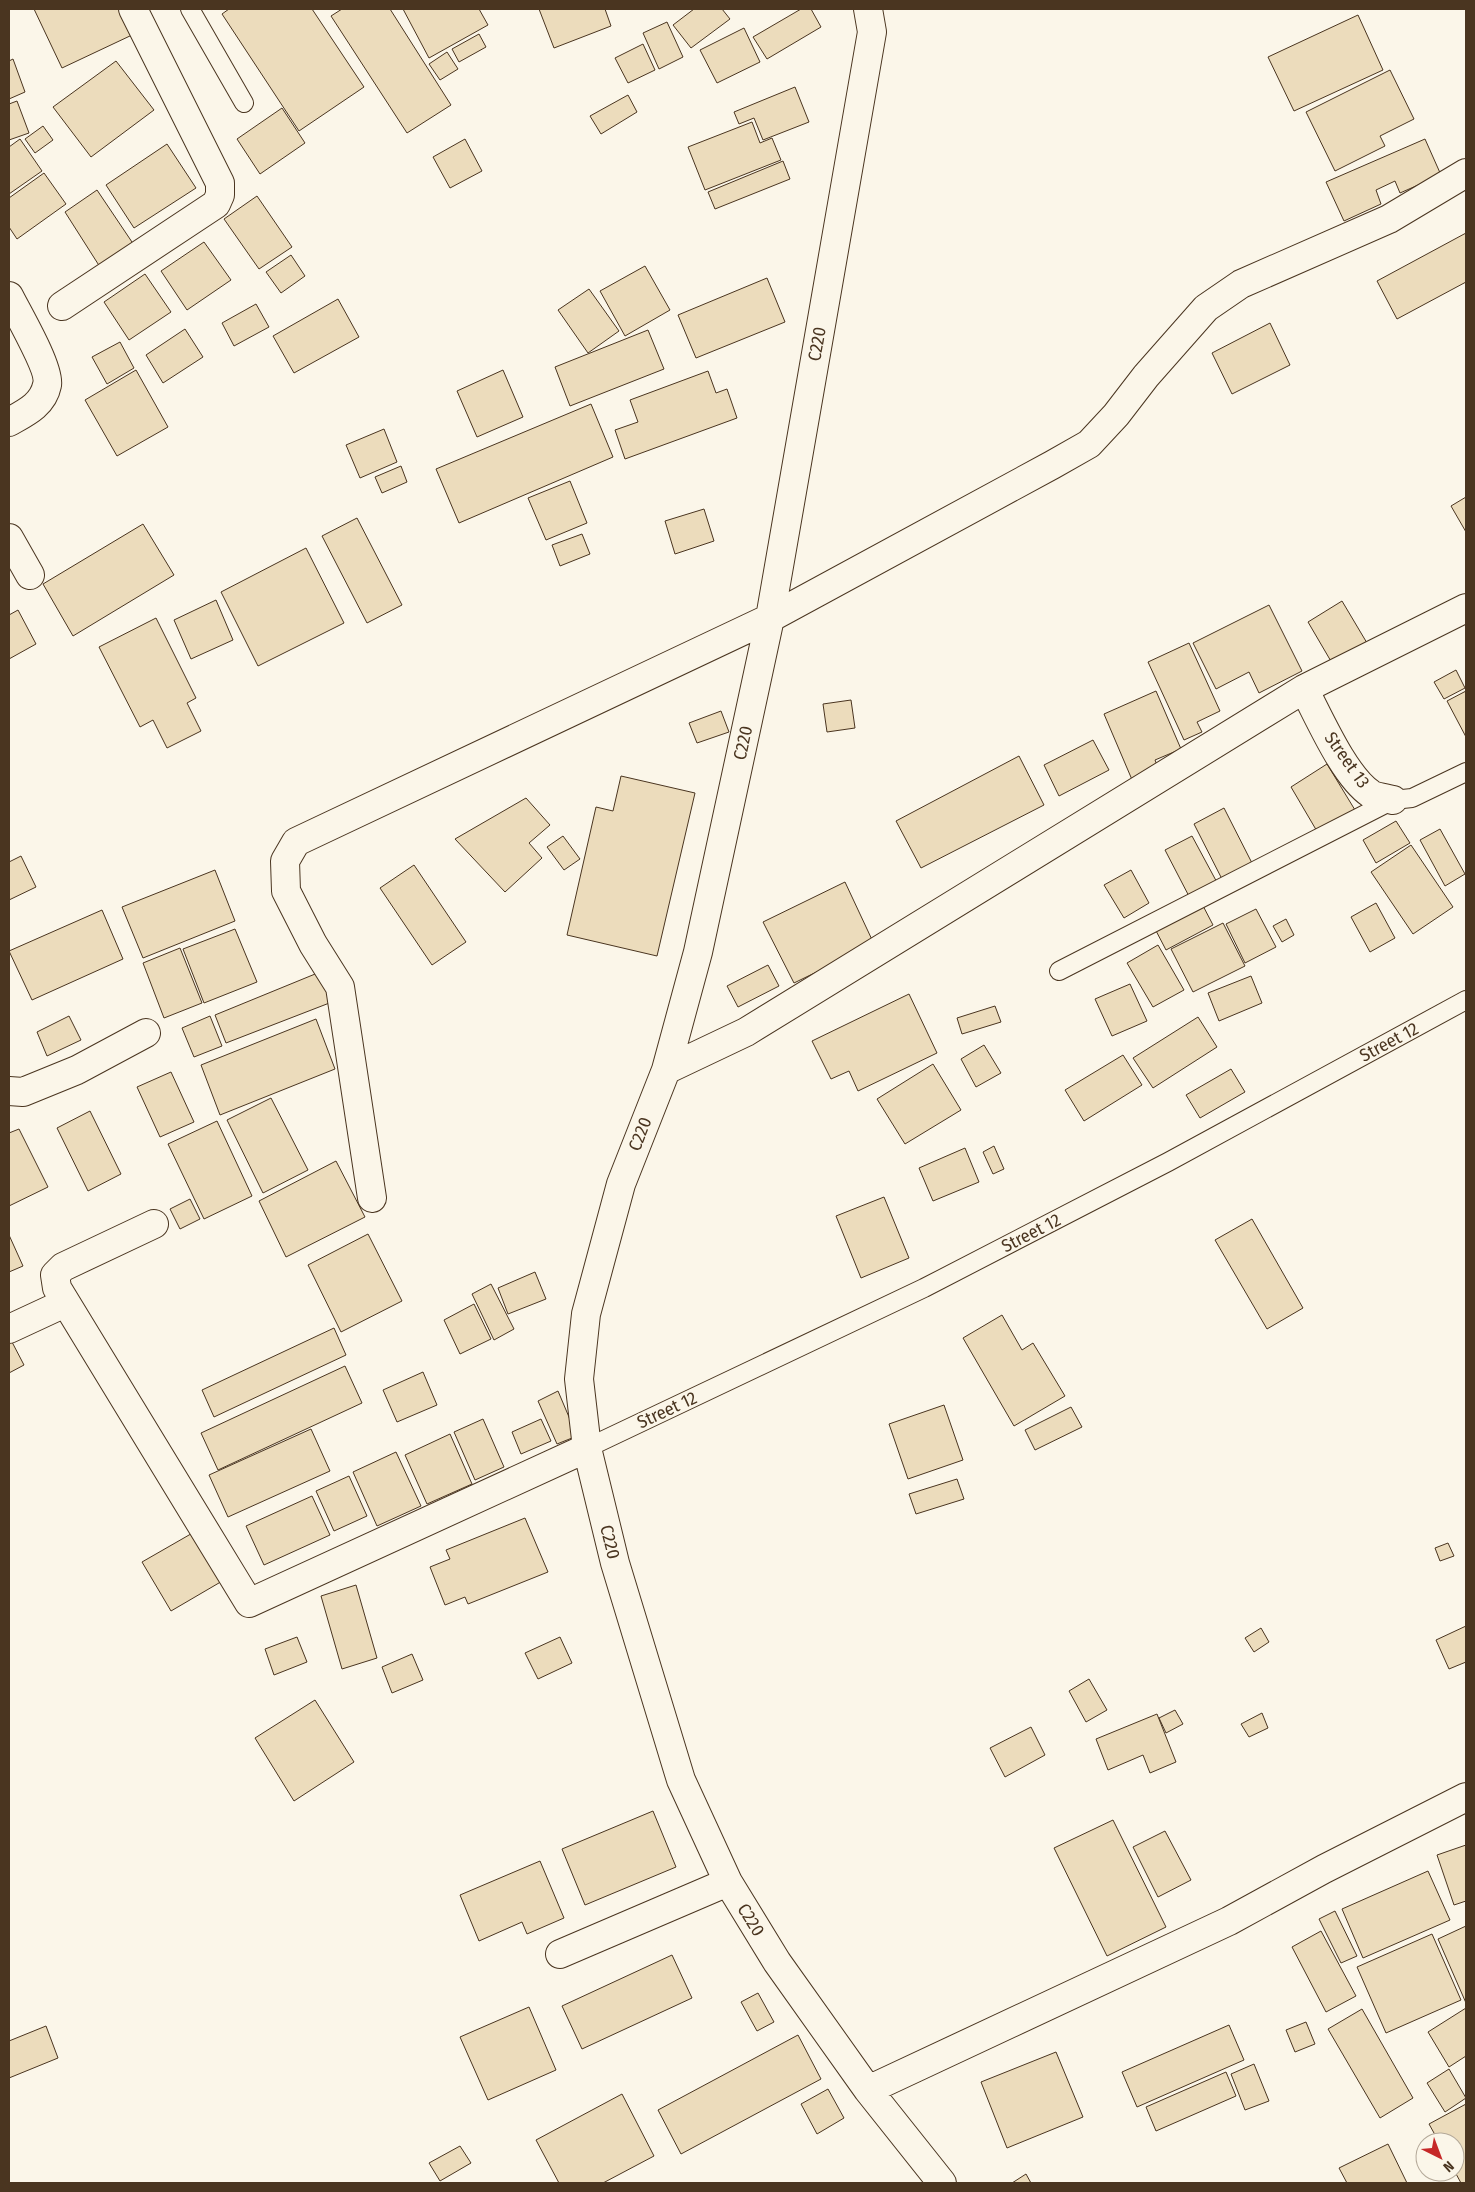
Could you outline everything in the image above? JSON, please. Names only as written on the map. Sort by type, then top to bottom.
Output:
[{"type":"street","points":[[62,306],[216,204],[220,196],[220,183],[133,9]]},
{"type":"street","name":"C220","points":[[868,9],[872,32],[770,618],[698,952],[666,1070],[620,1184],[586,1314],[579,1379],[587,1448],[615,1563],[681,1780],[728,1882],[777,1962],[868,2090],[942,2183]]},
{"type":"street","points":[[372,1198],[340,987],[313,944],[286,891],[285,861],[296,842],[770,618],[1089,444],[1116,415],[1146,376],[1206,308],[1241,284],[1390,219],[1466,173]]},
{"type":"street","points":[[9,296],[44,366],[48,384],[42,397],[32,410],[9,422]]},
{"type":"street","points":[[9,538],[30,575]]},
{"type":"street","points":[[666,1070],[746,1032],[1304,689],[1466,608]]},
{"type":"street","name":"Street 13","points":[[1304,689],[1339,754],[1356,780],[1371,794],[1393,800]]},
{"type":"street","points":[[9,1090],[23,1092],[77,1070],[146,1033]]},
{"type":"street","points":[[154,1224],[63,1266],[55,1275],[57,1288],[249,1603],[587,1448]]},
{"type":"street","points":[[9,1330],[65,1303]]},
{"type":"street","points":[[868,2090],[1229,1921],[1340,1861],[1466,1797]]},
{"type":"street","points":[[560,1954],[728,1882]]},
{"type":"lane","points":[[190,9],[244,103]]},
{"type":"lane","name":"Street 13","points":[[1393,800],[1412,798],[1466,772]]},
{"type":"lane","points":[[1058,971],[1393,800]]},
{"type":"lane","name":"Street 12","points":[[587,1448],[924,1288],[1168,1162],[1466,1000]]},
{"type":"building","points":[[34,9],[120,9],[132,35],[62,68]]},
{"type":"building","points":[[229,9],[312,9],[364,87],[299,131],[222,14]]},
{"type":"building","points":[[342,9],[390,9],[451,105],[407,133],[331,16]]},
{"type":"building","points":[[403,9],[479,9],[488,25],[429,58]]},
{"type":"building","points":[[539,9],[605,9],[611,26],[554,48]]},
{"type":"building","points":[[694,9],[722,9],[730,19],[691,48],[673,25]]},
{"type":"building","points":[[801,9],[811,9],[821,27],[767,59],[753,37]]},
{"type":"building","points":[[1358,15],[1383,70],[1294,111],[1268,57]]},
{"type":"building","points":[[667,22],[683,57],[659,69],[643,33]]},
{"type":"building","points":[[744,28],[760,62],[717,83],[700,50]]},
{"type":"building","points":[[479,34],[486,47],[459,62],[452,49]]},
{"type":"building","points":[[643,44],[655,70],[628,83],[615,58]]},
{"type":"building","points":[[447,52],[458,69],[440,80],[429,64]]},
{"type":"building","points":[[13,59],[25,92],[9,99],[9,61]]},
{"type":"building","points":[[116,61],[154,110],[91,157],[53,107]]},
{"type":"building","points":[[1390,70],[1414,119],[1380,136],[1385,146],[1335,171],[1306,112]]},
{"type":"building","points":[[795,87],[809,122],[763,140],[754,118],[739,124],[734,112]]},
{"type":"building","points":[[628,95],[637,112],[601,134],[590,116]]},
{"type":"building","points":[[17,101],[29,133],[9,140],[9,104]]},
{"type":"building","points":[[282,108],[305,143],[260,174],[237,139]]},
{"type":"building","points":[[752,122],[760,143],[772,138],[781,160],[705,190],[688,147]]},
{"type":"building","points":[[43,126],[53,140],[35,153],[25,139]]},
{"type":"building","points":[[20,139],[42,171],[9,194],[9,147]]},
{"type":"building","points":[[465,139],[482,171],[450,188],[433,157]]},
{"type":"building","points":[[1425,139],[1441,175],[1400,193],[1395,181],[1376,190],[1381,204],[1344,221],[1326,182]]},
{"type":"building","points":[[167,144],[196,188],[134,228],[106,185]]},
{"type":"building","points":[[783,161],[790,179],[715,209],[708,192]]},
{"type":"building","points":[[44,173],[66,204],[17,239],[9,227],[9,198]]},
{"type":"building","points":[[97,190],[134,245],[100,267],[65,212]]},
{"type":"building","points":[[257,196],[292,247],[259,269],[224,219]]},
{"type":"building","points":[[1466,233],[1466,282],[1397,319],[1377,281]]},
{"type":"building","points":[[204,242],[231,280],[187,310],[161,271]]},
{"type":"building","points":[[291,255],[305,276],[281,293],[266,272]]},
{"type":"building","points":[[645,266],[670,310],[625,336],[600,291]]},
{"type":"building","points":[[145,274],[171,312],[129,340],[104,302]]},
{"type":"building","points":[[767,278],[785,322],[696,358],[678,315]]},
{"type":"building","points":[[589,289],[619,331],[588,353],[558,310]]},
{"type":"building","points":[[338,299],[359,337],[294,373],[273,336]]},
{"type":"building","points":[[256,304],[269,327],[234,346],[222,323]]},
{"type":"building","points":[[1270,323],[1290,365],[1232,394],[1212,353]]},
{"type":"building","points":[[185,329],[203,357],[163,383],[146,355]]},
{"type":"building","points":[[648,330],[664,369],[570,406],[555,367]]},
{"type":"building","points":[[120,342],[134,368],[107,384],[92,357]]},
{"type":"building","points":[[136,370],[168,427],[117,456],[85,400]]},
{"type":"building","points":[[503,370],[523,417],[477,437],[457,391]]},
{"type":"building","points":[[708,371],[716,393],[727,389],[737,418],[625,459],[615,430],[638,422],[630,400]]},
{"type":"building","points":[[591,404],[613,457],[459,523],[436,469]]},
{"type":"building","points":[[384,429],[397,462],[360,478],[346,445]]},
{"type":"building","points":[[401,466],[407,482],[382,493],[375,477]]},
{"type":"building","points":[[570,481],[587,523],[546,540],[528,498]]},
{"type":"building","points":[[1466,497],[1466,532],[1451,506]]},
{"type":"building","points":[[704,509],[714,541],[675,554],[665,521]]},
{"type":"building","points":[[357,518],[402,605],[367,623],[322,536]]},
{"type":"building","points":[[143,524],[174,575],[73,636],[43,584]]},
{"type":"building","points":[[582,534],[590,554],[560,566],[552,545]]},
{"type":"building","points":[[306,548],[344,623],[258,666],[221,592]]},
{"type":"building","points":[[216,600],[233,640],[191,659],[174,620]]},
{"type":"building","points":[[1342,601],[1367,643],[1332,663],[1308,622]]},
{"type":"building","points":[[1269,605],[1302,671],[1259,693],[1249,672],[1216,689],[1193,643]]},
{"type":"building","points":[[18,610],[36,644],[9,659],[9,615]]},
{"type":"building","points":[[156,618],[196,698],[187,703],[201,731],[167,748],[153,720],[140,727],[99,647]]},
{"type":"building","points":[[1189,643],[1220,711],[1197,722],[1202,732],[1184,740],[1148,662]]},
{"type":"building","points":[[1456,670],[1465,688],[1444,699],[1434,682]]},
{"type":"building","points":[[1156,691],[1181,749],[1155,760],[1159,770],[1133,782],[1104,714]]},
{"type":"building","points":[[1466,691],[1466,737],[1447,701]]},
{"type":"building","points":[[851,700],[855,728],[827,732],[823,704]]},
{"type":"building","points":[[721,711],[729,732],[697,743],[689,723]]},
{"type":"building","points":[[1093,740],[1109,770],[1059,796],[1044,765]]},
{"type":"building","points":[[1019,756],[1044,805],[921,868],[896,821]]},
{"type":"building","points":[[1327,764],[1355,810],[1318,833],[1291,787]]},
{"type":"building","points":[[621,776],[695,793],[657,956],[567,935],[596,807],[613,811]]},
{"type":"building","points":[[526,798],[550,825],[529,843],[542,858],[505,892],[455,839]]},
{"type":"building","points":[[1224,808],[1255,869],[1225,885],[1194,824]]},
{"type":"building","points":[[1396,821],[1410,843],[1376,863],[1363,840]]},
{"type":"building","points":[[1440,829],[1465,874],[1445,886],[1420,840]]},
{"type":"building","points":[[563,836],[580,859],[564,870],[547,847]]},
{"type":"building","points":[[1192,836],[1220,888],[1192,902],[1165,850]]},
{"type":"building","points":[[1411,845],[1453,907],[1413,934],[1371,872]]},
{"type":"building","points":[[21,856],[36,887],[9,900],[9,862]]},
{"type":"building","points":[[414,865],[466,942],[432,965],[380,888]]},
{"type":"building","points":[[215,870],[235,921],[143,958],[122,907]]},
{"type":"building","points":[[1131,870],[1149,903],[1124,918],[1104,885]]},
{"type":"building","points":[[845,882],[874,944],[794,983],[763,922]]},
{"type":"building","points":[[1200,900],[1213,925],[1166,950],[1153,925]]},
{"type":"building","points":[[1376,903],[1395,938],[1370,952],[1351,917]]},
{"type":"building","points":[[1256,909],[1276,947],[1245,963],[1226,924]]},
{"type":"building","points":[[102,910],[123,959],[32,1000],[9,951]]},
{"type":"building","points":[[1286,919],[1294,935],[1282,942],[1273,926]]},
{"type":"building","points":[[1223,923],[1245,966],[1193,992],[1171,949]]},
{"type":"building","points":[[235,929],[257,982],[204,1003],[183,949]]},
{"type":"building","points":[[1158,945],[1184,990],[1153,1007],[1127,963]]},
{"type":"building","points":[[180,948],[202,1003],[164,1018],[143,963]]},
{"type":"building","points":[[768,965],[779,986],[738,1007],[727,986]]},
{"type":"building","points":[[320,972],[332,1002],[226,1043],[215,1015]]},
{"type":"building","points":[[1251,976],[1262,1003],[1219,1021],[1208,993]]},
{"type":"building","points":[[1130,984],[1147,1021],[1112,1036],[1095,999]]},
{"type":"building","points":[[909,994],[937,1053],[858,1091],[849,1071],[831,1079],[812,1041]]},
{"type":"building","points":[[995,1006],[1001,1022],[962,1034],[957,1018]]},
{"type":"building","points":[[69,1016],[81,1040],[47,1056],[37,1032]]},
{"type":"building","points":[[210,1016],[222,1046],[194,1057],[182,1028]]},
{"type":"building","points":[[1198,1017],[1217,1047],[1153,1088],[1133,1058]]},
{"type":"building","points":[[316,1019],[335,1069],[220,1115],[201,1065]]},
{"type":"building","points":[[984,1045],[1001,1073],[976,1087],[961,1059]]},
{"type":"building","points":[[1123,1055],[1142,1085],[1084,1121],[1065,1090]]},
{"type":"building","points":[[933,1064],[961,1110],[905,1144],[877,1099]]},
{"type":"building","points":[[1231,1069],[1245,1092],[1200,1118],[1186,1095]]},
{"type":"building","points":[[171,1072],[194,1122],[160,1137],[137,1087]]},
{"type":"building","points":[[271,1098],[308,1170],[263,1193],[227,1120]]},
{"type":"building","points":[[90,1111],[121,1174],[88,1191],[57,1128]]},
{"type":"building","points":[[217,1121],[252,1196],[204,1219],[168,1144]]},
{"type":"building","points":[[19,1129],[48,1187],[9,1206],[9,1133]]},
{"type":"building","points":[[994,1146],[1004,1169],[993,1174],[983,1152]]},
{"type":"building","points":[[965,1148],[979,1182],[933,1201],[919,1168]]},
{"type":"building","points":[[336,1161],[365,1217],[286,1257],[259,1201]]},
{"type":"building","points":[[884,1197],[909,1258],[861,1278],[836,1216]]},
{"type":"building","points":[[190,1199],[200,1219],[180,1229],[170,1209]]},
{"type":"building","points":[[1252,1219],[1303,1308],[1267,1329],[1215,1240]]},
{"type":"building","points":[[368,1234],[402,1301],[341,1332],[308,1265]]},
{"type":"building","points":[[9,1235],[23,1266],[9,1272]]},
{"type":"building","points":[[535,1272],[546,1299],[508,1314],[498,1288]]},
{"type":"building","points":[[491,1284],[514,1329],[494,1340],[472,1294]]},
{"type":"building","points":[[474,1304],[491,1339],[460,1354],[444,1320]]},
{"type":"building","points":[[1002,1315],[1022,1350],[1033,1343],[1065,1396],[1014,1426],[963,1338]]},
{"type":"building","points":[[334,1328],[346,1355],[214,1417],[202,1390]]},
{"type":"building","points":[[12,1342],[24,1365],[9,1373],[9,1343]]},
{"type":"building","points":[[345,1366],[362,1403],[218,1470],[201,1433]]},
{"type":"building","points":[[423,1372],[437,1405],[397,1422],[383,1390]]},
{"type":"building","points":[[558,1391],[577,1436],[557,1444],[538,1401]]},
{"type":"building","points":[[944,1405],[963,1460],[908,1479],[889,1424]]},
{"type":"building","points":[[1071,1407],[1082,1427],[1035,1450],[1025,1430]]},
{"type":"building","points":[[483,1419],[504,1467],[475,1480],[454,1432]]},
{"type":"building","points":[[541,1419],[551,1441],[521,1454],[512,1432]]},
{"type":"building","points":[[311,1429],[330,1471],[228,1517],[209,1475]]},
{"type":"building","points":[[450,1434],[472,1484],[427,1504],[405,1455]]},
{"type":"building","points":[[396,1452],[421,1506],[377,1526],[353,1472]]},
{"type":"building","points":[[349,1476],[367,1516],[334,1531],[316,1491]]},
{"type":"building","points":[[957,1479],[964,1499],[916,1514],[909,1494]]},
{"type":"building","points":[[312,1496],[330,1535],[264,1565],[246,1526]]},
{"type":"building","points":[[525,1518],[548,1572],[468,1604],[465,1597],[445,1605],[430,1567],[450,1559],[446,1550]]},
{"type":"building","points":[[196,1531],[224,1580],[171,1611],[142,1562]]},
{"type":"building","points":[[1448,1543],[1454,1556],[1440,1561],[1435,1548]]},
{"type":"building","points":[[356,1585],[377,1658],[342,1669],[321,1596]]},
{"type":"building","points":[[1466,1626],[1466,1662],[1449,1669],[1436,1640]]},
{"type":"building","points":[[1261,1628],[1269,1642],[1254,1652],[1245,1638]]},
{"type":"building","points":[[297,1637],[307,1662],[274,1675],[265,1649]]},
{"type":"building","points":[[560,1637],[572,1663],[538,1679],[525,1653]]},
{"type":"building","points":[[412,1654],[423,1680],[392,1693],[382,1667]]},
{"type":"building","points":[[1089,1679],[1107,1710],[1086,1722],[1069,1691]]},
{"type":"building","points":[[315,1700],[354,1762],[294,1801],[255,1738]]},
{"type":"building","points":[[1175,1710],[1183,1724],[1166,1733],[1159,1718]]},
{"type":"building","points":[[1262,1713],[1268,1728],[1249,1737],[1241,1724]]},
{"type":"building","points":[[1157,1714],[1176,1762],[1150,1773],[1143,1755],[1108,1770],[1096,1739]]},
{"type":"building","points":[[1031,1727],[1045,1755],[1005,1777],[990,1748]]},
{"type":"building","points":[[653,1811],[676,1867],[585,1905],[562,1849]]},
{"type":"building","points":[[1113,1820],[1166,1927],[1107,1956],[1054,1848]]},
{"type":"building","points":[[1165,1831],[1191,1880],[1158,1897],[1133,1847]]},
{"type":"building","points":[[1466,1845],[1466,1901],[1454,1905],[1437,1855]]},
{"type":"building","points":[[540,1861],[564,1918],[527,1934],[522,1922],[479,1941],[460,1895]]},
{"type":"building","points":[[1428,1871],[1450,1920],[1363,1958],[1342,1909]]},
{"type":"building","points":[[1335,1911],[1357,1956],[1341,1963],[1319,1919]]},
{"type":"building","points":[[1466,1926],[1466,2003],[1438,1939]]},
{"type":"building","points":[[1321,1931],[1356,1996],[1326,2012],[1292,1947]]},
{"type":"building","points":[[1432,1934],[1461,2000],[1386,2033],[1357,1967]]},
{"type":"building","points":[[672,1955],[692,1998],[582,2049],[562,2006]]},
{"type":"building","points":[[758,1993],[774,2022],[757,2031],[741,2002]]},
{"type":"building","points":[[529,2007],[556,2070],[488,2100],[460,2037]]},
{"type":"building","points":[[1466,2008],[1466,2056],[1449,2067],[1428,2032]]},
{"type":"building","points":[[1362,2009],[1413,2098],[1380,2118],[1328,2029]]},
{"type":"building","points":[[1306,2022],[1315,2044],[1295,2052],[1286,2030]]},
{"type":"building","points":[[1229,2025],[1244,2060],[1137,2107],[1122,2072]]},
{"type":"building","points":[[46,2026],[58,2058],[9,2078],[9,2041]]},
{"type":"building","points":[[798,2035],[821,2079],[681,2154],[658,2110]]},
{"type":"building","points":[[1056,2052],[1083,2117],[1007,2148],[981,2082]]},
{"type":"building","points":[[1254,2064],[1269,2101],[1245,2110],[1231,2074]]},
{"type":"building","points":[[1449,2069],[1466,2098],[1445,2112],[1427,2083]]},
{"type":"building","points":[[1226,2072],[1236,2096],[1156,2131],[1146,2107]]},
{"type":"building","points":[[828,2089],[844,2118],[817,2134],[801,2104]]},
{"type":"building","points":[[622,2094],[654,2156],[603,2183],[559,2183],[536,2140]]},
{"type":"building","points":[[1466,2104],[1466,2183],[1460,2182],[1465,2182],[1465,2132],[1433,2132],[1429,2124]]},
{"type":"building","points":[[1388,2144],[1407,2183],[1347,2183],[1339,2168]]},
{"type":"building","points":[[460,2146],[471,2163],[440,2181],[429,2163]]},
{"type":"building","points":[[1026,2174],[1031,2183],[1012,2183]]}]
